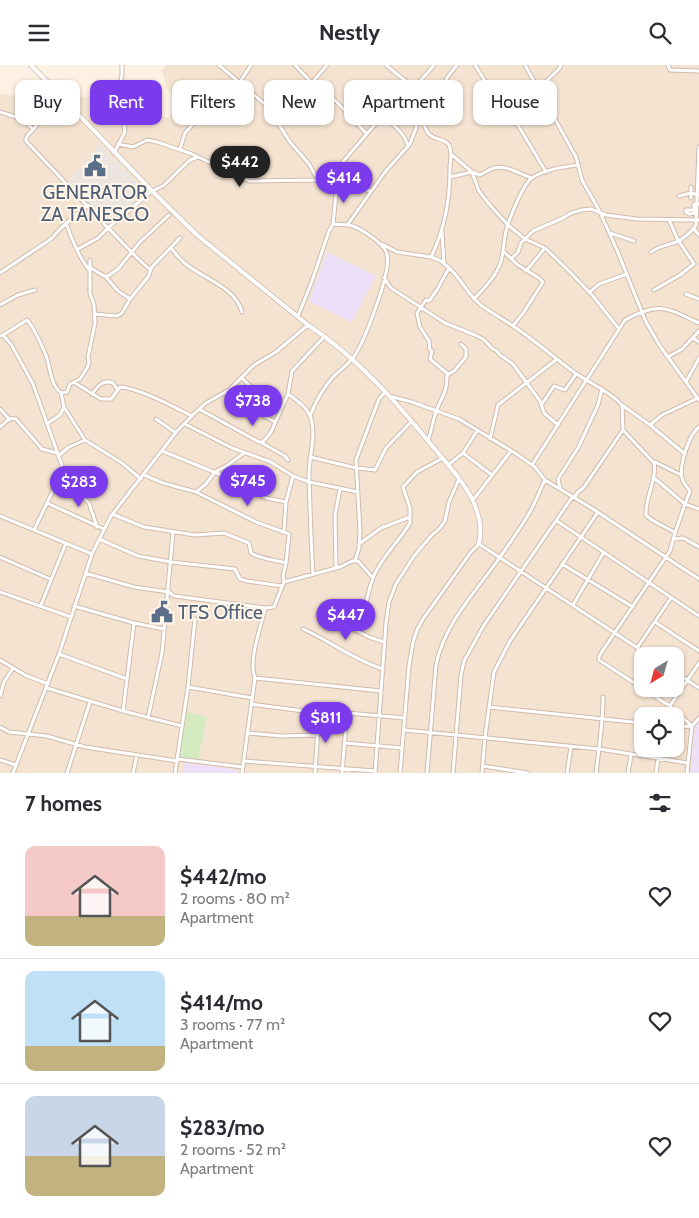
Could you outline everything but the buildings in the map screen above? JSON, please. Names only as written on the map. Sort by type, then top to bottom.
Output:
[{"type":"street","points":[[31,65],[45,80]]},
{"type":"street","points":[[114,153],[126,129],[116,100],[122,65]]},
{"type":"street","points":[[219,65],[238,80]]},
{"type":"street","points":[[241,80],[251,65]]},
{"type":"street","points":[[295,65],[309,80]]},
{"type":"street","points":[[314,80],[327,65]]},
{"type":"street","points":[[386,65],[406,80]]},
{"type":"street","points":[[420,80],[434,65]]},
{"type":"street","points":[[445,80],[457,65]]},
{"type":"street","points":[[475,65],[485,80]]},
{"type":"street","points":[[525,65],[534,80]]},
{"type":"street","points":[[548,80],[560,65]]},
{"type":"street","points":[[668,65],[670,70],[699,71]]},
{"type":"street","points":[[254,94],[264,103]]},
{"type":"street","points":[[334,99],[366,133]]},
{"type":"street","points":[[0,112],[22,119],[33,129]]},
{"type":"street","points":[[80,118],[197,235],[352,359],[412,421],[459,479],[472,500],[482,527],[479,544],[465,560],[417,630],[409,666],[400,773]]},
{"type":"street","points":[[557,121],[573,150],[582,179],[600,212],[652,333],[698,399],[662,415],[650,425]]},
{"type":"street","points":[[37,125],[26,138],[26,141],[88,205],[144,267],[150,269],[152,267]]},
{"type":"street","points":[[180,149],[185,133],[192,125]]},
{"type":"street","points":[[280,125],[290,142],[309,164],[318,181]]},
{"type":"street","points":[[328,182],[374,125]]},
{"type":"street","points":[[392,125],[407,142],[408,147]]},
{"type":"street","points":[[348,225],[385,172],[410,145],[416,125]]},
{"type":"street","points":[[425,125],[429,134],[446,142],[451,154],[450,199],[442,230],[431,257]]},
{"type":"street","points":[[518,125],[546,172]]},
{"type":"street","points":[[118,144],[134,147],[147,140],[180,149],[249,181],[318,181],[371,191]]},
{"type":"street","points":[[699,147],[698,204],[696,213],[699,226]]},
{"type":"street","points":[[451,154],[472,172],[480,175],[493,168],[502,168],[532,178]]},
{"type":"street","points":[[78,249],[91,243],[152,191],[163,186],[190,160],[198,157]]},
{"type":"street","points":[[474,299],[496,275],[501,266],[508,225],[523,188],[532,178],[546,172],[578,165]]},
{"type":"street","points":[[450,177],[472,172]]},
{"type":"street","points":[[472,172],[479,191],[508,225],[525,239],[544,248],[590,292],[619,329]]},
{"type":"street","points":[[298,317],[328,231],[333,224],[337,184]]},
{"type":"street","points":[[691,187],[691,195]]},
{"type":"street","points":[[679,196],[698,195]]},
{"type":"street","points":[[696,213],[686,212],[686,209],[694,210],[694,204],[698,204]]},
{"type":"street","points":[[0,273],[45,244],[88,205]]},
{"type":"street","points":[[511,259],[518,252],[521,243],[533,231],[571,213],[589,209],[628,218],[698,220]]},
{"type":"street","points":[[106,276],[118,269],[131,251],[170,215]]},
{"type":"street","points":[[654,290],[680,275],[694,264],[678,240],[669,220]]},
{"type":"street","points":[[651,252],[662,245],[670,245],[678,240],[694,229],[698,220]]},
{"type":"street","points":[[66,223],[85,264],[91,270],[106,276],[118,291],[130,299]]},
{"type":"street","points":[[333,224],[356,227],[397,252],[431,257],[444,264],[460,278],[474,299],[576,374],[602,389],[685,454]]},
{"type":"street","points":[[694,229],[699,235]]},
{"type":"street","points":[[442,230],[444,264]]},
{"type":"street","points":[[609,233],[634,241]]},
{"type":"street","points":[[94,314],[117,316],[122,313],[130,299],[148,277],[152,267],[180,238]]},
{"type":"street","points":[[310,416],[331,379],[352,359],[372,316],[388,267],[387,253],[380,242]]},
{"type":"street","points":[[171,248],[188,266],[210,278],[229,293],[242,312]]},
{"type":"street","points":[[526,271],[544,248]]},
{"type":"street","points":[[504,251],[518,265],[542,282],[513,326]]},
{"type":"street","points":[[61,393],[67,392],[70,384],[80,379],[87,368],[95,323],[94,305],[90,293],[90,260]]},
{"type":"street","points":[[448,374],[430,359],[432,351],[430,350],[429,341],[420,327],[417,313],[426,300],[429,301],[437,291],[450,268]]},
{"type":"street","points":[[590,292],[599,284],[627,274]]},
{"type":"street","points":[[384,278],[391,288],[445,323],[468,331],[483,339],[512,364],[542,405],[544,413],[558,425]]},
{"type":"street","points":[[0,305],[18,295],[35,290]]},
{"type":"street","points":[[686,294],[699,299]]},
{"type":"street","points":[[532,465],[586,380],[601,360],[625,319],[641,311],[658,307],[699,323]]},
{"type":"street","points":[[97,527],[90,503],[77,492],[63,470],[26,369],[11,344],[2,336],[26,320],[28,321],[37,334],[45,353],[53,383],[61,393],[64,407],[75,427],[85,440],[122,463],[141,479]]},
{"type":"street","points":[[13,773],[59,654],[92,554],[112,514],[176,433],[199,409],[225,393],[254,365],[276,352],[308,325]]},
{"type":"street","points":[[668,357],[682,349],[699,331]]},
{"type":"street","points":[[259,441],[267,438],[275,423],[288,394],[292,371],[325,336]]},
{"type":"street","points":[[693,337],[699,342]]},
{"type":"street","points":[[448,374],[454,371],[466,357],[466,349],[460,344]]},
{"type":"street","points":[[686,383],[697,367],[699,358]]},
{"type":"street","points":[[490,439],[498,405],[557,359]]},
{"type":"street","points":[[428,440],[436,411],[446,394],[448,374]]},
{"type":"street","points":[[542,405],[553,387],[556,386],[565,390],[576,374]]},
{"type":"street","points":[[242,378],[254,390],[282,407]]},
{"type":"street","points":[[92,394],[104,382],[113,383],[118,389]]},
{"type":"street","points":[[74,383],[102,399],[111,399],[118,389],[123,387],[192,416]]},
{"type":"street","points":[[560,489],[558,479],[578,448],[598,405],[602,389]]},
{"type":"street","points":[[355,561],[359,544],[360,515],[356,467],[360,450],[379,399],[384,392]]},
{"type":"street","points":[[225,393],[275,423]]},
{"type":"street","points":[[288,394],[310,416],[313,434],[309,482],[313,574]]},
{"type":"street","points":[[389,397],[412,402],[459,419],[532,465],[545,480],[598,512],[699,579]]},
{"type":"street","points":[[453,773],[460,675],[464,661],[484,625],[574,497],[584,487],[622,430],[622,405]]},
{"type":"street","points":[[48,427],[48,423],[60,415],[64,407]]},
{"type":"street","points":[[0,409],[9,419]]},
{"type":"street","points":[[199,409],[259,441],[285,456],[288,460]]},
{"type":"street","points":[[0,427],[9,419],[16,419],[42,449],[57,454],[85,440]]},
{"type":"street","points":[[156,419],[176,433]]},
{"type":"street","points":[[310,457],[375,470],[386,448],[412,421]]},
{"type":"street","points":[[185,424],[245,453],[271,462],[309,482],[358,492]]},
{"type":"street","points":[[634,682],[600,660],[599,657],[670,551],[674,533],[690,491],[681,475],[685,454],[693,435],[699,427]]},
{"type":"street","points":[[622,430],[653,461],[681,475]]},
{"type":"street","points":[[448,465],[463,453],[477,431]]},
{"type":"street","points":[[162,451],[214,472],[266,498],[286,502]]},
{"type":"street","points":[[472,500],[511,451]]},
{"type":"street","points":[[196,493],[206,484],[214,472],[245,453]]},
{"type":"street","points":[[463,453],[492,475]]},
{"type":"street","points":[[359,632],[373,578],[392,546],[410,523],[410,507],[403,487],[417,471],[443,458]]},
{"type":"street","points":[[653,461],[655,466],[646,502],[646,515],[649,519],[666,526],[674,533]]},
{"type":"street","points":[[34,530],[63,470]]},
{"type":"street","points":[[85,573],[134,587],[169,592],[174,596],[265,608],[274,607],[283,584],[289,534],[256,522],[196,493],[144,475]]},
{"type":"street","points":[[284,531],[286,502],[293,475]]},
{"type":"street","points":[[653,477],[685,504],[699,509]]},
{"type":"street","points":[[244,761],[342,771],[375,772],[384,641],[389,602],[396,584],[414,556],[440,529],[445,521],[449,502],[459,479]]},
{"type":"street","points":[[427,773],[436,665],[440,649],[464,605],[500,557],[532,508],[545,480]]},
{"type":"street","points":[[336,568],[336,515],[340,489]]},
{"type":"street","points":[[47,503],[104,529]]},
{"type":"street","points":[[482,773],[494,672],[504,651],[598,512]]},
{"type":"street","points":[[112,514],[144,527],[173,532],[195,535],[224,533],[249,543],[251,553],[257,557],[266,557],[286,563]]},
{"type":"street","points":[[0,516],[92,554]]},
{"type":"street","points":[[359,544],[381,528],[410,517]]},
{"type":"street","points":[[557,521],[699,616]]},
{"type":"street","points":[[148,717],[162,653],[173,532]]},
{"type":"street","points":[[674,539],[682,538],[699,547]]},
{"type":"street","points":[[99,539],[138,556],[235,569],[240,579],[248,581],[283,584],[355,561],[358,561],[373,578]]},
{"type":"street","points":[[40,605],[66,543]]},
{"type":"street","points":[[479,544],[636,647]]},
{"type":"street","points":[[573,605],[604,552]]},
{"type":"street","points":[[0,557],[50,579]]},
{"type":"street","points":[[562,564],[633,607]]},
{"type":"street","points":[[0,592],[70,617]]},
{"type":"street","points":[[638,647],[671,598]]},
{"type":"street","points":[[74,606],[134,623],[164,629]]},
{"type":"street","points":[[242,773],[255,678],[252,671],[256,639],[265,608]]},
{"type":"street","points":[[175,773],[188,687],[195,619]]},
{"type":"street","points":[[336,620],[359,632],[384,641]]},
{"type":"street","points":[[654,622],[699,651]]},
{"type":"street","points":[[123,711],[134,623]]},
{"type":"street","points":[[303,629],[366,663],[382,669]]},
{"type":"street","points":[[59,654],[127,679]]},
{"type":"street","points":[[0,660],[47,686],[90,702],[182,726]]},
{"type":"street","points":[[670,706],[699,663]]},
{"type":"street","points":[[0,696],[4,682],[13,668]]},
{"type":"street","points":[[255,678],[381,691]]},
{"type":"street","points":[[684,678],[699,688]]},
{"type":"street","points":[[188,687],[252,698]]},
{"type":"street","points":[[596,773],[603,719],[603,697]]},
{"type":"street","points":[[656,697],[670,706],[692,726]]},
{"type":"street","points":[[67,773],[90,702]]},
{"type":"street","points":[[251,704],[319,713],[347,713],[405,718]]},
{"type":"street","points":[[489,707],[634,722]]},
{"type":"street","points":[[314,773],[319,713]]},
{"type":"street","points":[[342,771],[347,713]]},
{"type":"street","points":[[687,773],[692,726],[699,718]]},
{"type":"street","points":[[684,726],[692,726]]},
{"type":"street","points":[[0,727],[9,732],[47,736],[77,745],[137,755],[243,767]]},
{"type":"street","points":[[404,730],[599,749],[688,763]]},
{"type":"street","points":[[247,733],[281,736],[318,735]]},
{"type":"street","points":[[344,743],[402,748]]},
{"type":"street","points":[[567,773],[571,747]]},
{"type":"street","points":[[134,773],[137,755]]},
{"type":"street","points":[[628,773],[631,755]]},
{"type":"street","points":[[656,773],[658,759]]},
{"type":"street","points":[[0,760],[16,765]]},
{"type":"street","points":[[483,767],[528,773]]},
{"type":"shaded area","points":[[166,65],[699,65],[699,773],[0,773],[0,94],[15,96],[15,125],[80,125],[80,96],[90,97],[90,125],[162,125],[162,116],[169,118],[172,113],[172,125],[254,125],[254,80],[172,80],[172,95],[167,90],[162,70]]},
{"type":"shaded area","points":[[100,144],[146,191],[108,225],[67,183]]},
{"type":"shaded area","points":[[327,252],[376,276],[351,322],[309,301]]},
{"type":"shaded area","points":[[699,722],[699,773],[690,773],[695,728]]},
{"type":"shaded area","points":[[185,762],[238,770],[238,773],[182,773]]},
{"type":"green space","points":[[186,712],[207,717],[198,760],[179,757]]},
{"type":"place","name":"GENERATOR ZA TANESCO","points":[[95,166]]},
{"type":"place","name":"TFS Office","points":[[162,612]]}]
